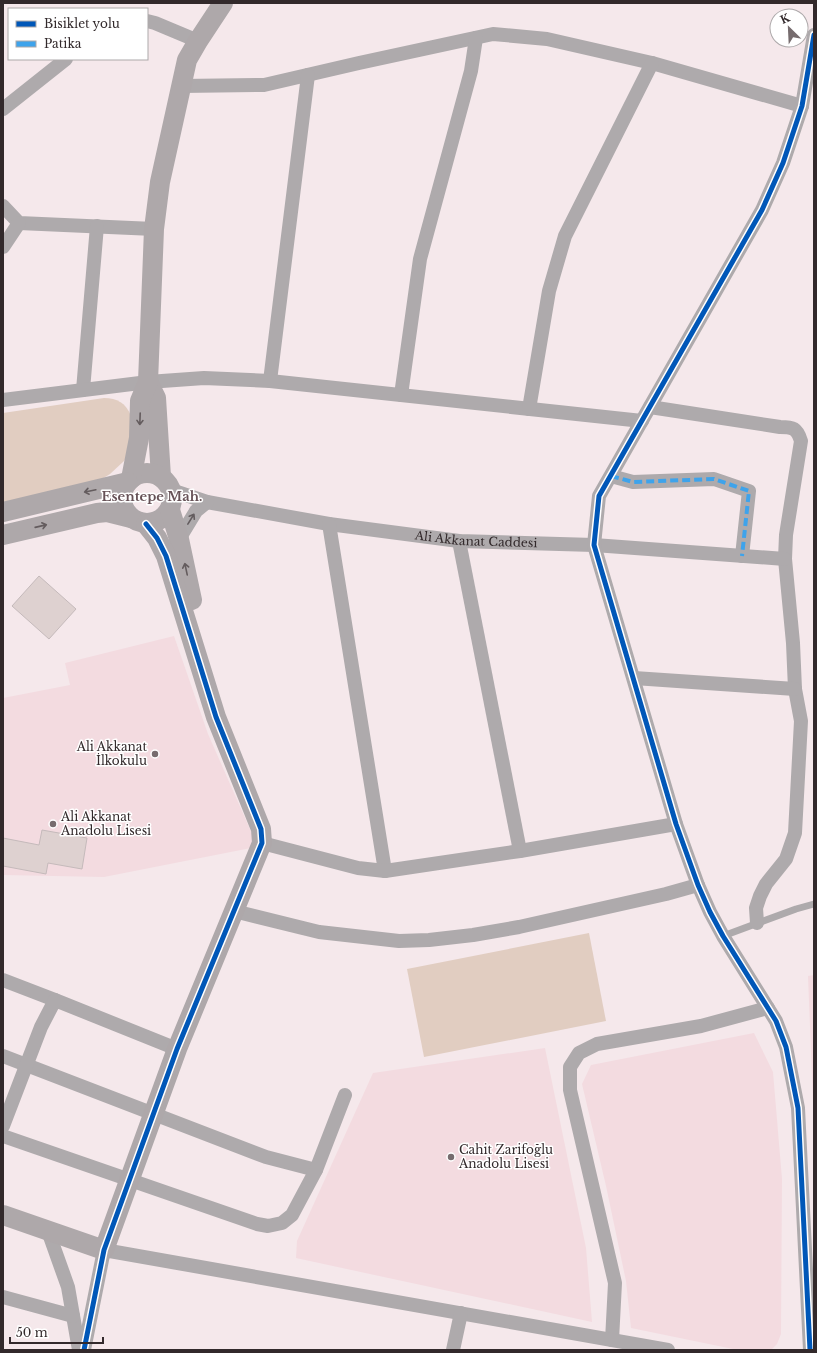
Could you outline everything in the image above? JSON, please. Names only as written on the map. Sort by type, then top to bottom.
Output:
[{"type":"street","points":[[84,1350],[104,1250],[177,1049],[262,843],[261,829],[216,717],[166,556],[157,538],[139,521],[126,512],[122,501],[122,493],[129,480],[139,438],[140,401],[148,382],[154,229],[160,182],[187,60],[223,3]]},
{"type":"street","points":[[148,21],[198,41]]},
{"type":"street","points":[[181,86],[264,85],[493,34],[547,39],[652,63],[802,106]]},
{"type":"street","points":[[810,1350],[798,1108],[786,1047],[776,1021],[723,936],[698,885],[676,824],[594,545],[599,496],[762,210],[783,163],[802,106],[814,35]]},
{"type":"street","points":[[401,395],[420,259],[471,71],[476,38]]},
{"type":"street","points":[[3,109],[65,60]]},
{"type":"street","points":[[529,409],[549,291],[565,236],[652,63]]},
{"type":"street","points":[[270,381],[308,75]]},
{"type":"street","points":[[3,206],[19,223],[154,229]]},
{"type":"street","points":[[3,247],[19,223]]},
{"type":"street","points":[[83,390],[97,226]]},
{"type":"street","points":[[3,400],[148,382],[204,378],[270,381],[642,421]]},
{"type":"street","points":[[3,535],[97,513],[107,512],[139,521],[154,523],[162,519],[170,510],[172,502],[166,484],[156,398],[148,382]]},
{"type":"street","points":[[650,407],[780,427],[789,427],[795,429],[801,441],[786,535],[785,559],[793,643],[795,689],[800,721],[795,834],[786,859],[766,884],[760,896],[756,908],[757,923]]},
{"type":"street","points":[[3,512],[129,480],[146,473],[154,474],[166,484]]},
{"type":"street","points":[[610,476],[633,482],[714,479],[749,491],[742,556]]},
{"type":"street","name":"Ali Akkanat Caddesi","points":[[166,484],[207,502],[329,524],[459,541],[594,545],[785,559]]},
{"type":"street","points":[[179,539],[196,511],[207,502]]},
{"type":"street","points":[[170,510],[179,539],[216,717]]},
{"type":"street","points":[[329,524],[385,871]]},
{"type":"street","points":[[459,541],[520,851]]},
{"type":"street","points":[[634,678],[795,689]]},
{"type":"street","points":[[262,843],[358,868],[385,871],[520,851],[676,824]]},
{"type":"street","points":[[234,911],[319,932],[399,941],[429,940],[473,935],[519,927],[666,894],[698,885]]},
{"type":"street","points":[[3,980],[177,1049]]},
{"type":"street","points":[[3,1126],[26,1065],[55,1000]]},
{"type":"street","points":[[612,1340],[615,1283],[570,1090],[570,1067],[579,1053],[597,1044],[701,1026],[768,1008]]},
{"type":"street","points":[[3,1056],[266,1157],[316,1170]]},
{"type":"street","points":[[3,1136],[257,1224],[268,1226],[282,1223],[292,1215],[316,1170],[345,1095]]},
{"type":"street","points":[[3,1215],[104,1250],[668,1350]]},
{"type":"street","points":[[48,1231],[68,1287],[79,1350]]},
{"type":"street","points":[[3,1297],[73,1316]]},
{"type":"street","points":[[453,1350],[461,1313]]},
{"type":"lane","points":[[723,936],[796,909],[814,904]]},
{"type":"shaded area","points":[[104,398],[117,400],[120,402],[129,411],[131,416],[129,453],[124,461],[102,479],[3,504],[3,413]]},
{"type":"shaded area","name":"Ali Akkanat İlkokulu","points":[[174,636],[208,734],[253,836],[256,847],[104,877],[3,875],[3,698],[70,685],[65,663]]},
{"type":"shaded area","points":[[589,933],[606,1021],[424,1057],[407,969]]},
{"type":"shaded area","points":[[814,975],[814,1128],[808,976]]},
{"type":"shaded area","points":[[754,1033],[773,1072],[782,1179],[781,1334],[777,1344],[771,1350],[738,1350],[631,1328],[626,1281],[582,1084],[591,1065]]},
{"type":"shaded area","name":"Cahit Zarifoğlu Anadolu Lisesi","points":[[545,1048],[586,1248],[592,1322],[296,1258],[297,1241],[373,1073]]},
{"type":"building","points":[[39,576],[76,609],[49,639],[12,606]]},
{"type":"building","points":[[42,830],[87,838],[82,869],[48,863],[46,874],[3,866],[3,838],[39,845]]},
{"type":"marked path","points":[[611,476],[633,482],[714,479],[749,491],[742,556]]},
{"type":"cycle path","points":[[810,1350],[798,1108],[786,1047],[776,1021],[723,936],[698,885],[676,824],[594,545],[599,496],[762,210],[783,163],[802,106],[814,35]]},
{"type":"cycle path","points":[[84,1350],[104,1250],[177,1049],[262,843],[261,829],[216,717],[166,556],[157,538],[146,524]]},
{"type":"place","name":"Ali Akkanat İlkokulu","points":[[155,754]]},
{"type":"place","name":"Ali Akkanat Anadolu Lisesi","points":[[53,824]]},
{"type":"place","name":"Cahit Zarifoğlu Anadolu Lisesi","points":[[451,1157]]},
{"type":"district","name":"Esentepe Mah.","points":[[152,496]]}]
